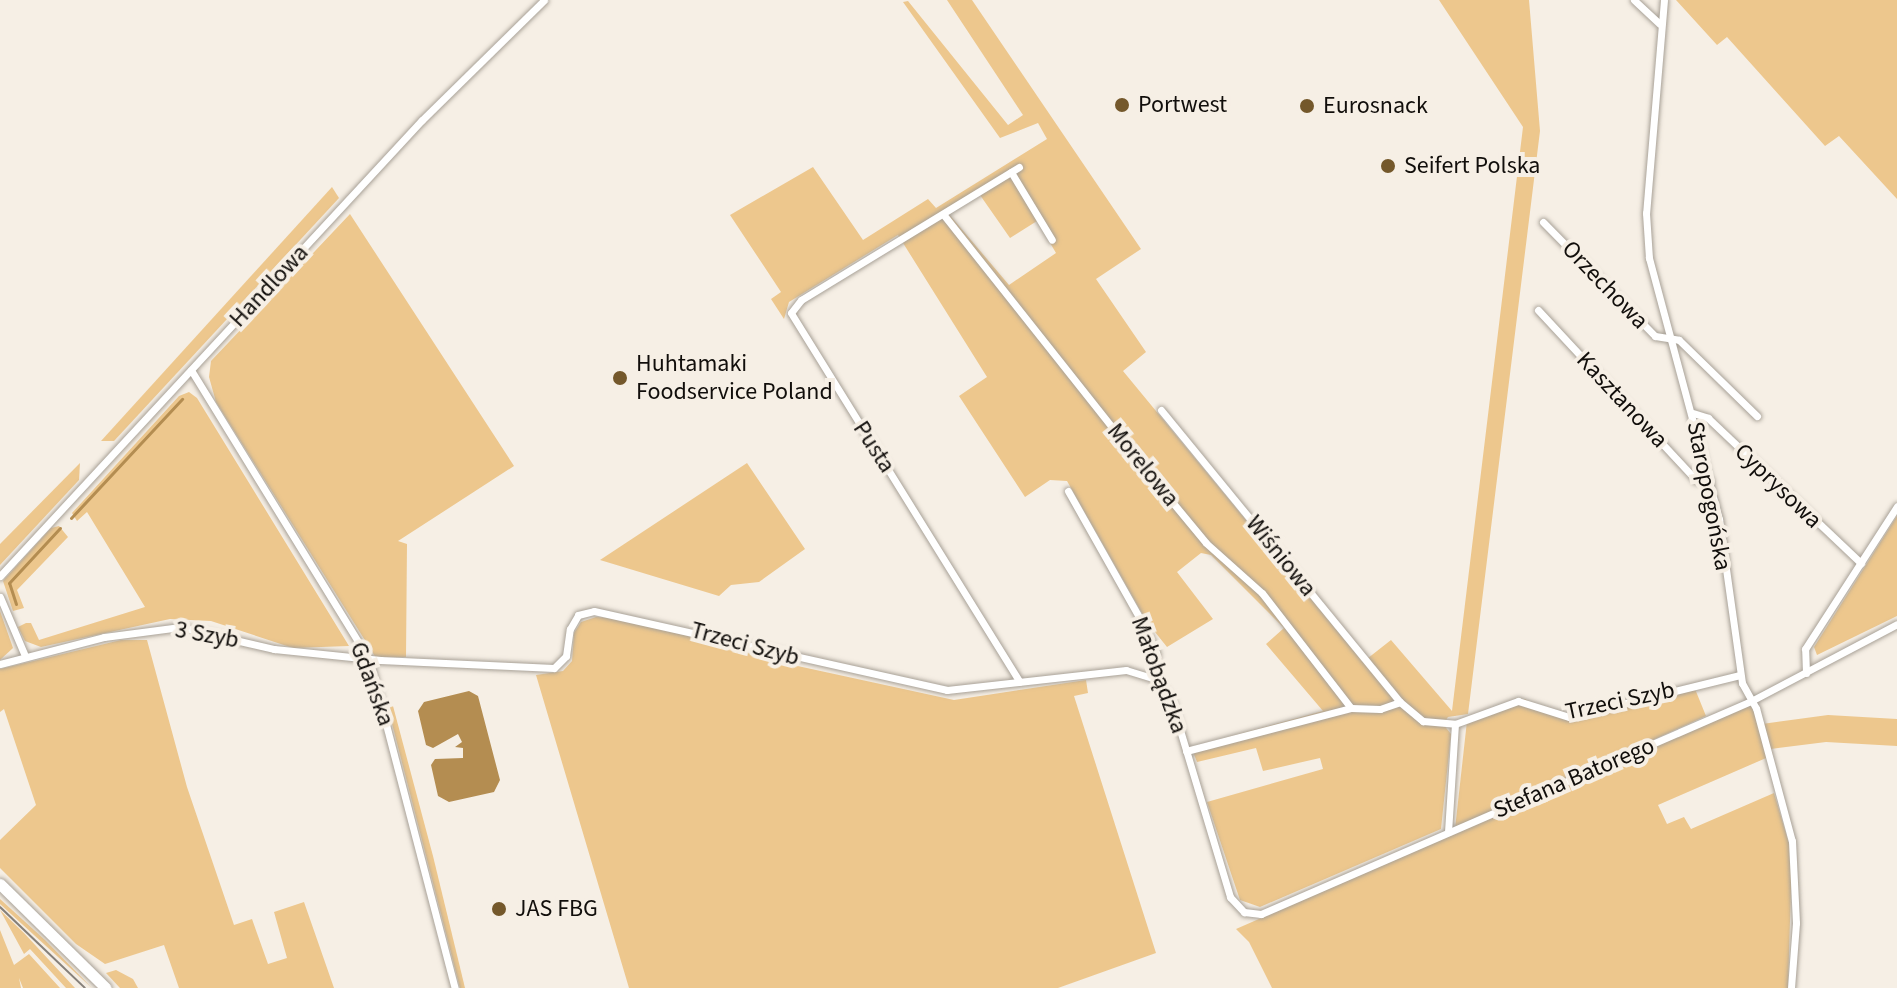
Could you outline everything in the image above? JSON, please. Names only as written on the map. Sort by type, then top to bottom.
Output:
[{"type":"main road","points":[[0,884],[106,988]]},
{"type":"street","name":"Handlowa","points":[[0,576],[422,120],[544,0]]},
{"type":"street","points":[[1634,0],[1660,24]]},
{"type":"street","name":"Staropogońska","points":[[1664,0],[1645,216],[1649,258],[1710,481],[1740,675],[1776,773],[1795,857],[1791,988]]},
{"type":"street","name":"Pusta","points":[[1019,167],[801,300],[791,313],[1020,682]]},
{"type":"street","points":[[1011,172],[1052,240]]},
{"type":"street","name":"Morelowa","points":[[943,214],[1149,474],[1206,543],[1262,593],[1351,708]]},
{"type":"street","name":"Orzechowa","points":[[1543,222],[1655,336],[1672,338],[1757,416]]},
{"type":"street","name":"Kasztanowa","points":[[1538,310],[1696,480],[1710,481]]},
{"type":"street","name":"Gdańska","points":[[191,370],[369,659],[455,988]]},
{"type":"street","name":"Wiśniowa","points":[[1161,410],[1400,702]]},
{"type":"street","name":"Cyprysowa","points":[[1693,413],[1708,418],[1861,563]]},
{"type":"street","name":"Małobądzka","points":[[1068,491],[1156,653],[1155,679],[1171,700],[1230,897],[1244,912]]},
{"type":"street","points":[[1806,673],[1805,649],[1897,506]]},
{"type":"street","points":[[0,597],[25,656]]},
{"type":"street","name":"Trzeci Szyb","points":[[369,659],[554,668],[566,656],[570,629],[578,615],[594,611],[947,690],[1126,670],[1155,679]]},
{"type":"street","name":"Stefana Batorego","points":[[1244,912],[1276,908],[1751,701],[1897,624]]},
{"type":"street","name":"3 Szyb","points":[[0,664],[25,656],[180,627],[274,649],[369,659]]},
{"type":"street","name":"Trzeci Szyb","points":[[1455,724],[1518,701],[1569,717],[1740,675]]},
{"type":"street","points":[[1186,751],[1351,708],[1380,709],[1400,702],[1423,721],[1455,724],[1448,832]]},
{"type":"shaded area","points":[[947,0],[972,0],[1141,249],[1096,279],[1146,352],[1123,371],[1363,662],[1391,640],[1452,711],[1523,127],[1439,0],[1529,0],[1540,131],[1468,714],[1448,717],[1443,724],[1451,734],[1441,829],[1260,907],[1240,900],[1207,802],[1323,769],[1320,758],[1263,771],[1256,748],[1197,762],[1191,747],[1323,711],[1266,644],[1284,628],[1211,555],[1201,553],[1177,572],[1213,619],[1167,647],[1147,622],[1067,481],[1050,480],[1025,497],[959,396],[987,377],[898,235],[789,302],[784,319],[771,299],[781,292],[730,215],[813,167],[863,240],[928,199],[936,208],[1047,139],[1038,123],[1000,138],[903,2],[908,1],[1008,125],[1023,115]],"holes":[[[980,195],[1010,238],[1037,221],[1056,253],[1009,285],[948,213]]]},
{"type":"shaded area","points":[[1676,0],[1897,0],[1897,199],[1839,136],[1825,146],[1727,37],[1717,45]]},
{"type":"shaded area","points":[[332,187],[339,198],[114,441],[101,441]]},
{"type":"shaded area","points":[[350,214],[514,466],[398,541],[407,544],[406,657],[376,658],[216,402],[209,377],[211,361]]},
{"type":"shaded area","points":[[189,392],[197,398],[349,646],[293,648],[211,621],[170,619],[41,647],[25,641],[18,627],[26,623],[31,623],[39,640],[145,607],[87,512],[77,521],[72,513],[179,396]]},
{"type":"shaded area","points":[[80,463],[79,480],[0,565],[0,544]]},
{"type":"shaded area","points":[[747,463],[805,549],[759,582],[731,585],[719,596],[600,560]]},
{"type":"shaded area","points":[[1897,516],[1897,616],[1817,655],[1814,647]]},
{"type":"shaded area","points":[[59,526],[68,537],[17,590],[24,608],[13,611],[3,581],[51,528]]},
{"type":"shaded area","points":[[0,611],[13,648],[0,660]]},
{"type":"shaded area","points":[[596,617],[627,619],[793,665],[954,700],[1086,680],[1088,693],[1074,696],[1156,953],[1058,988],[629,988],[536,675],[563,671],[572,661],[574,633],[581,622]]},
{"type":"shaded area","points":[[121,640],[147,640],[187,787],[234,925],[252,919],[268,964],[287,958],[274,912],[304,902],[334,988],[179,988],[164,945],[105,964],[76,944],[0,868],[0,840],[36,805],[4,709],[0,712],[0,669]]},
{"type":"shaded area","points":[[1693,684],[1706,716],[1455,829],[1467,721],[1525,699],[1551,715],[1569,717]]},
{"type":"shaded area","points":[[469,691],[478,696],[500,780],[494,792],[449,802],[438,796],[431,765],[435,759],[463,758],[463,748],[455,747],[462,742],[458,734],[433,748],[426,745],[418,711],[424,702]]},
{"type":"shaded area","points":[[1756,702],[1762,724],[1828,715],[1897,719],[1897,746],[1826,742],[1771,749],[1773,755],[1658,805],[1667,824],[1684,817],[1691,829],[1774,793],[1792,854],[1788,988],[1272,988],[1249,942],[1236,929]]},
{"type":"shaded area","points":[[393,706],[465,988],[460,988],[388,708]]},
{"type":"shaded area","points":[[0,899],[45,940],[92,988],[0,904]]},
{"type":"shaded area","points":[[0,910],[75,988],[66,988],[30,949],[24,954]]},
{"type":"shaded area","points":[[0,930],[14,965],[29,954],[60,988],[23,988],[19,978],[21,988],[0,988]]},
{"type":"shaded area","points":[[116,970],[133,979],[138,988],[120,988],[106,973]]},
{"type":"waterway","points":[[71,518],[182,399]]},
{"type":"waterway","points":[[16,604],[9,583],[60,528]]},
{"type":"tram line","points":[[0,907],[85,988]]},
{"type":"place","name":"Portwest","points":[[1122,105]]},
{"type":"place","name":"Eurosnack","points":[[1307,106]]},
{"type":"place","name":"Seifert Polska","points":[[1388,166]]},
{"type":"place","name":"Huhtamaki Foodservice Poland","points":[[620,378]]},
{"type":"place","name":"JAS FBG","points":[[499,909]]}]
